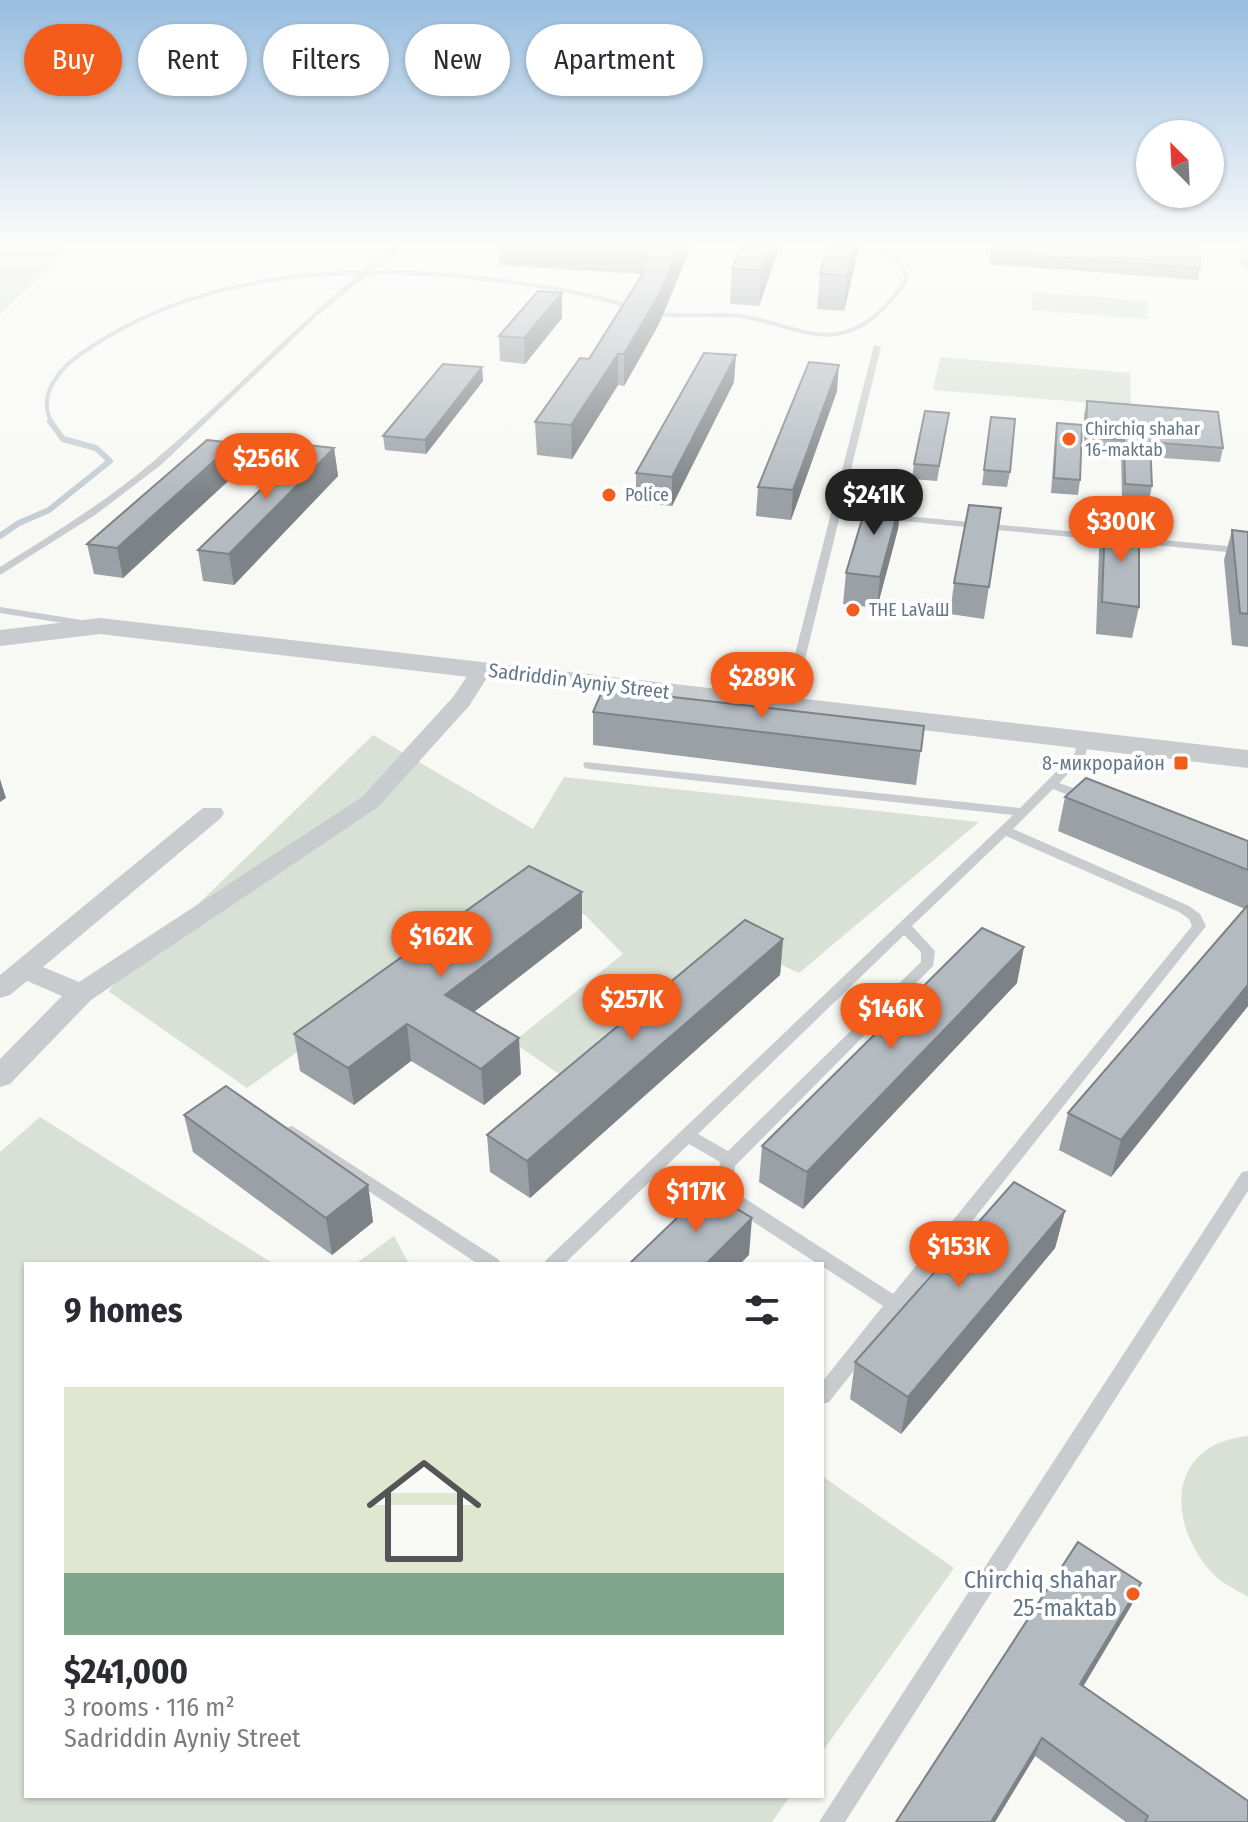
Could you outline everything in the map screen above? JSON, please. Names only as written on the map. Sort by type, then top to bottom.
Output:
[{"type":"street","name":"Sadriddin Ayniy Street","points":[[0,638],[100,626],[1248,759]]},
{"type":"street","points":[[0,1077],[81,993],[370,802],[461,701],[481,670]]},
{"type":"street","points":[[0,989],[212,813]]},
{"type":"street","points":[[24,970],[81,993]]},
{"type":"lane","points":[[0,572],[106,503],[177,446],[303,327]]},
{"type":"lane","points":[[788,705],[877,347]]},
{"type":"lane","points":[[836,512],[1248,551]]},
{"type":"lane","points":[[0,610],[100,626]]},
{"type":"lane","points":[[555,1262],[1023,812],[1081,754],[1083,740]]},
{"type":"lane","points":[[589,765],[1023,812]]},
{"type":"lane","points":[[1051,784],[1107,805]]},
{"type":"lane","points":[[824,1393],[1199,926],[1195,917],[1184,909],[1004,830]]},
{"type":"lane","points":[[894,1304],[720,1193],[729,1160],[928,963],[928,951],[904,926]]},
{"type":"lane","points":[[274,1120],[489,1262]]},
{"type":"lane","points":[[687,1135],[729,1160]]},
{"type":"lane","points":[[831,1822],[1248,1177]]},
{"type":"shaded area","points":[[940,357],[1130,373],[1131,406],[933,390]]},
{"type":"shaded area","points":[[373,735],[533,829],[564,777],[979,822],[799,973],[734,943],[566,1079],[513,1042],[623,954],[585,915],[523,889],[247,1088],[108,991]]},
{"type":"shaded area","points":[[40,1117],[271,1262],[24,1262],[24,1798],[789,1798],[772,1822],[0,1822],[0,1152]]},
{"type":"shaded area","points":[[394,1236],[408,1262],[358,1262]]},
{"type":"shaded area","points":[[1248,1436],[1248,1597],[1212,1573],[1197,1553],[1187,1531],[1182,1509],[1182,1488],[1189,1469],[1202,1454],[1221,1442]]},
{"type":"shaded area","points":[[824,1477],[954,1568],[824,1749]]},
{"type":"building","points":[[507,327],[533,327],[524,338],[499,336]]},
{"type":"building","points":[[609,327],[640,327],[624,354],[618,354],[571,425],[535,422],[580,358],[589,359]]},
{"type":"building","points":[[704,353],[736,355],[672,477],[636,473]]},
{"type":"building","points":[[809,362],[839,365],[793,490],[758,487]]},
{"type":"building","points":[[443,364],[482,367],[425,440],[383,436]]},
{"type":"building","points":[[1087,401],[1218,412],[1223,448],[1150,442],[1152,486],[1125,484],[1124,440],[1086,437]]},
{"type":"building","points":[[925,411],[949,413],[939,466],[914,464]]},
{"type":"building","points":[[991,417],[1015,419],[1010,472],[984,470]]},
{"type":"building","points":[[1057,423],[1082,425],[1080,480],[1054,478]]},
{"type":"building","points":[[207,440],[234,443],[117,548],[87,544]]},
{"type":"building","points":[[307,445],[334,448],[229,554],[198,550]]},
{"type":"building","points":[[869,496],[901,500],[880,577],[846,573]]},
{"type":"building","points":[[969,505],[1001,508],[989,587],[954,583]]},
{"type":"building","points":[[1105,521],[1139,525],[1139,607],[1102,602]]},
{"type":"building","points":[[1232,530],[1248,532],[1248,614],[1240,613]]},
{"type":"building","points":[[603,689],[924,726],[921,751],[593,712]]},
{"type":"building","points":[[1086,778],[1248,841],[1248,870],[1065,797]]},
{"type":"building","points":[[529,866],[582,892],[445,995],[519,1038],[481,1069],[407,1024],[348,1068],[294,1034]]},
{"type":"building","points":[[1247,906],[1248,985],[1121,1140],[1068,1113]]},
{"type":"building","points":[[745,920],[783,939],[527,1161],[487,1135]]},
{"type":"building","points":[[982,928],[1024,947],[807,1172],[762,1146]]},
{"type":"building","points":[[226,1086],[368,1185],[326,1218],[184,1115]]},
{"type":"building","points":[[1014,1182],[1065,1211],[908,1397],[855,1362]]},
{"type":"building","points":[[706,1190],[752,1218],[708,1262],[631,1262]]},
{"type":"building","points":[[1078,1542],[1141,1583],[1080,1684],[1248,1801],[1248,1822],[1145,1822],[1148,1816],[1042,1738],[991,1822],[896,1822]]},
{"type":"waterway","points":[[52,423],[47,402],[59,374],[82,353],[125,327]]},
{"type":"waterway","points":[[787,327],[825,335],[858,327]]},
{"type":"waterway","points":[[0,536],[19,523],[49,510],[110,461],[96,448],[63,439],[50,421]]},
{"type":"place","name":"Chirchiq shahar 16-maktab","points":[[1069,439]]},
{"type":"place","name":"Police","points":[[609,495]]},
{"type":"place","name":"THE LaVaШ","points":[[853,610]]},
{"type":"place","name":"8-микрорайон","points":[[1181,763]]},
{"type":"place","name":"Chirchiq shahar 25-maktab","points":[[1133,1594]]}]
